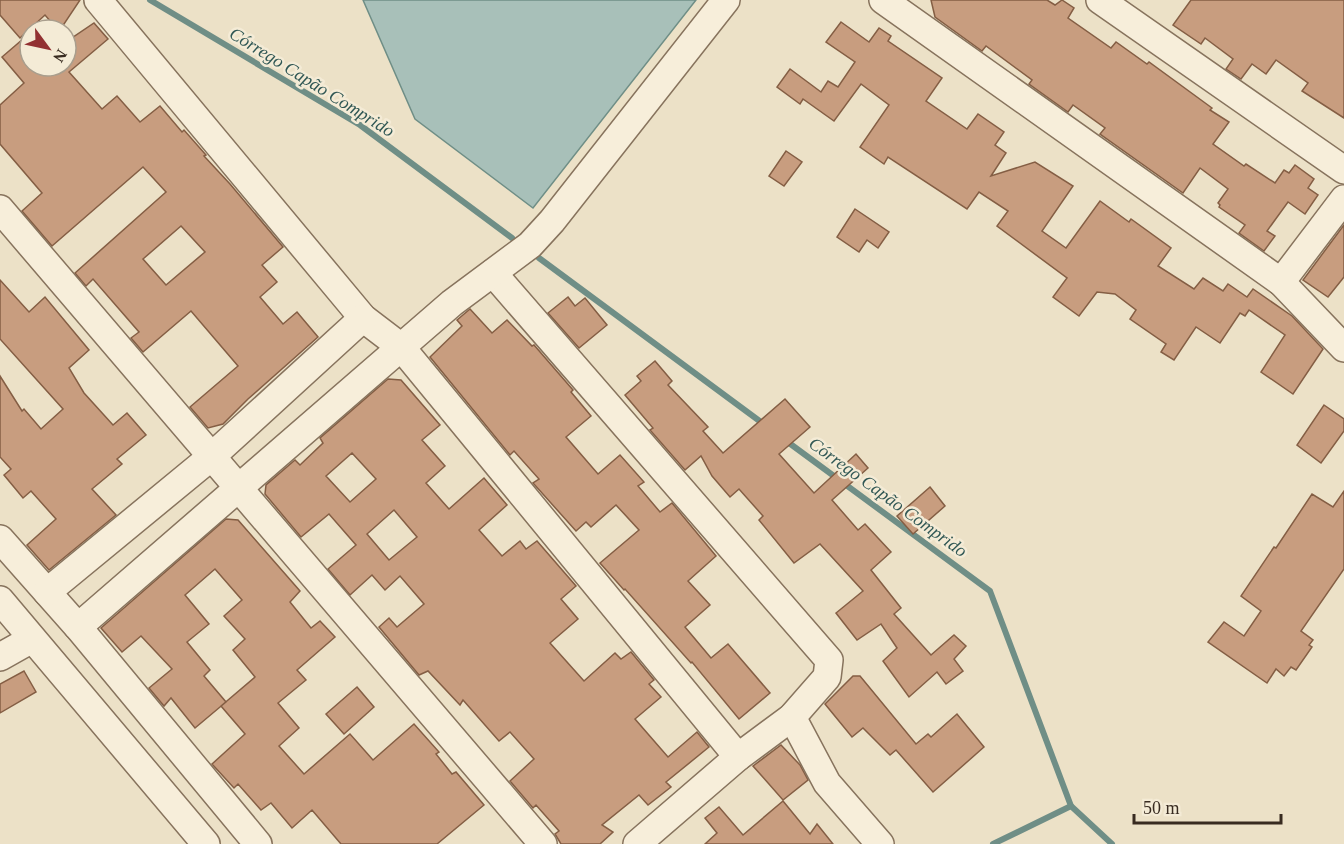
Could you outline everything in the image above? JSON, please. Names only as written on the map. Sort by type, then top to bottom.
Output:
[{"type":"street","points":[[98,0],[363,318],[401,347],[738,757]]},
{"type":"street","points":[[78,627],[452,303],[530,245],[552,221],[726,0]]},
{"type":"street","points":[[1100,0],[1344,170]]},
{"type":"street","points":[[894,3],[1281,282],[1344,348]]},
{"type":"street","points":[[1281,282],[1344,199]]},
{"type":"street","points":[[0,209],[237,489],[543,844]]},
{"type":"street","points":[[493,273],[829,660],[827,677],[792,717],[738,757],[637,844]]},
{"type":"street","points":[[47,592],[211,457],[363,318]]},
{"type":"street","points":[[0,538],[78,627],[258,844]]},
{"type":"street","points":[[0,600],[206,844]]},
{"type":"street","points":[[0,657],[32,639]]},
{"type":"street","points":[[792,717],[826,783],[880,844]]},
{"type":"water","points":[[363,0],[696,0],[533,208],[415,119]]},
{"type":"building","points":[[0,0],[80,0],[68,18],[48,18],[45,15],[42,18],[18,18],[18,36],[0,15]]},
{"type":"building","points":[[931,0],[1047,0],[1055,5],[1062,0],[1074,8],[1068,18],[1111,48],[1116,42],[1147,64],[1149,62],[1229,122],[1213,144],[1244,166],[1246,164],[1275,183],[1284,170],[1289,173],[1295,165],[1314,179],[1308,188],[1318,195],[1305,214],[1288,202],[1267,231],[1275,236],[1264,251],[1239,233],[1245,225],[1219,207],[1218,203],[1228,189],[1200,168],[1183,193],[1100,134],[1105,128],[1073,105],[1068,112],[1029,84],[1032,80],[986,46],[982,51],[935,17]]},
{"type":"building","points":[[1191,0],[1344,0],[1344,118],[1302,91],[1308,83],[1276,60],[1266,74],[1252,64],[1241,79],[1226,69],[1233,59],[1205,38],[1201,44],[1173,25]]},
{"type":"building","points":[[841,22],[869,42],[879,28],[891,36],[888,41],[942,78],[926,101],[967,129],[978,114],[1004,132],[995,145],[1006,153],[991,176],[1035,162],[1073,186],[1042,231],[1066,248],[1100,201],[1129,222],[1131,219],[1171,248],[1158,266],[1194,289],[1203,278],[1223,291],[1228,284],[1247,297],[1253,289],[1292,316],[1323,349],[1293,394],[1261,372],[1285,335],[1249,310],[1245,316],[1240,313],[1220,343],[1196,327],[1174,360],[1161,352],[1166,344],[1130,319],[1136,310],[1115,294],[1097,292],[1079,316],[1053,297],[1067,278],[997,226],[1008,211],[979,192],[967,209],[888,157],[884,164],[860,147],[889,105],[861,84],[834,121],[803,99],[800,104],[777,87],[790,69],[821,92],[828,81],[838,87],[855,62],[826,42]]},
{"type":"building","points":[[94,23],[108,39],[78,64],[78,34]]},
{"type":"building","points":[[18,43],[18,76],[2,57]]},
{"type":"building","points":[[20,78],[74,78],[102,109],[117,96],[140,122],[160,106],[206,155],[204,156],[283,247],[262,265],[277,282],[260,297],[283,324],[297,312],[318,337],[223,424],[208,428],[190,407],[238,366],[191,311],[143,352],[131,338],[139,332],[93,279],[86,286],[75,273],[166,192],[143,167],[52,246],[22,211],[42,193],[0,144],[0,105],[24,83]],"holes":[[[181,226],[205,252],[166,285],[143,259]]]},
{"type":"building","points":[[786,151],[802,162],[784,186],[769,176]]},
{"type":"building","points":[[855,209],[889,232],[878,248],[867,240],[859,252],[837,237]]},
{"type":"building","points":[[1344,225],[1344,277],[1328,297],[1303,280]]},
{"type":"building","points":[[0,280],[29,312],[45,297],[89,350],[69,368],[84,393],[113,425],[127,413],[146,435],[117,459],[122,464],[92,489],[116,515],[49,570],[27,545],[56,519],[31,491],[23,498],[4,475],[11,469],[0,457],[0,376],[22,411],[24,409],[41,429],[63,409],[0,339]]},
{"type":"building","points":[[568,297],[575,306],[585,298],[607,325],[579,348],[548,313]]},
{"type":"building","points":[[470,309],[492,333],[507,320],[532,346],[534,345],[573,390],[571,392],[591,416],[566,437],[598,474],[620,455],[644,482],[638,486],[660,512],[672,503],[716,556],[688,581],[710,605],[685,627],[711,658],[728,644],[770,693],[739,719],[692,662],[600,563],[639,530],[616,505],[591,527],[586,522],[576,531],[533,483],[539,479],[514,451],[510,455],[430,357],[462,326],[457,320]]},
{"type":"building","points":[[655,361],[672,381],[668,385],[708,427],[703,431],[723,453],[785,399],[810,427],[779,454],[814,493],[856,454],[868,468],[832,500],[858,530],[865,524],[891,552],[871,570],[901,608],[894,614],[931,655],[954,635],[966,646],[954,659],[963,671],[946,684],[937,672],[909,697],[883,661],[897,648],[881,624],[857,640],[836,613],[863,591],[820,544],[794,563],[759,520],[763,516],[739,489],[730,497],[712,476],[701,456],[685,470],[650,430],[653,428],[625,395],[641,381],[637,376]]},
{"type":"building","points":[[388,379],[401,380],[440,425],[422,440],[445,466],[426,483],[449,509],[484,478],[507,505],[479,530],[502,556],[520,541],[526,549],[537,541],[576,586],[561,599],[578,619],[550,643],[584,681],[615,653],[621,659],[631,652],[654,680],[649,684],[661,697],[635,719],[668,757],[697,732],[709,747],[666,782],[671,787],[648,805],[639,795],[602,825],[613,832],[600,844],[561,844],[555,834],[559,831],[536,805],[533,808],[510,781],[534,759],[510,732],[499,741],[463,700],[460,705],[428,671],[419,675],[379,627],[389,618],[397,627],[424,604],[400,576],[385,590],[372,575],[350,595],[328,569],[356,545],[329,514],[301,537],[265,494],[266,485],[295,460],[300,465],[323,443],[320,438]],"holes":[[[352,453],[376,479],[350,502],[326,476]],[[394,510],[417,537],[389,560],[367,534]]]},
{"type":"building","points":[[1324,405],[1344,419],[1344,431],[1321,463],[1297,445]]},
{"type":"building","points":[[930,487],[945,506],[913,534],[897,516]]},
{"type":"building","points":[[1344,491],[1344,569],[1301,631],[1313,640],[1309,645],[1312,647],[1296,670],[1291,667],[1284,676],[1276,669],[1267,683],[1208,642],[1224,622],[1244,636],[1261,611],[1241,596],[1274,547],[1276,548],[1312,494],[1333,507]]},
{"type":"building","points":[[226,519],[238,520],[300,591],[290,602],[311,628],[320,621],[335,637],[297,670],[306,680],[278,703],[299,728],[279,746],[304,774],[350,734],[373,760],[414,724],[439,752],[436,754],[452,774],[456,772],[484,805],[437,844],[341,844],[312,810],[292,828],[271,803],[261,810],[238,784],[234,788],[212,764],[245,734],[221,706],[195,728],[171,698],[164,706],[149,688],[172,669],[141,636],[122,652],[101,628]],"holes":[[[215,569],[242,600],[224,616],[245,639],[233,650],[255,677],[226,702],[204,676],[210,670],[187,642],[209,624],[185,595]]]},
{"type":"building","points":[[24,671],[36,692],[0,713],[0,684]]},
{"type":"building","points":[[853,676],[860,676],[916,744],[928,734],[931,737],[957,714],[984,747],[933,792],[896,750],[890,755],[863,728],[852,737],[825,704]]},
{"type":"building","points":[[357,687],[374,707],[344,734],[326,714]]},
{"type":"building","points":[[781,745],[800,765],[808,780],[783,800],[753,766]]},
{"type":"building","points":[[783,801],[810,834],[817,824],[833,844],[705,844],[717,833],[705,818],[719,807],[743,835]]},
{"type":"waterway","name":"Córrego Capão Comprido","points":[[150,0],[360,125],[512,238]]},
{"type":"waterway","name":"Córrego Capão Comprido","points":[[539,258],[765,425]]},
{"type":"waterway","name":"Córrego Capão Comprido","points":[[785,440],[990,591],[1071,806],[1112,844]]},
{"type":"waterway","points":[[993,844],[1071,806]]}]
